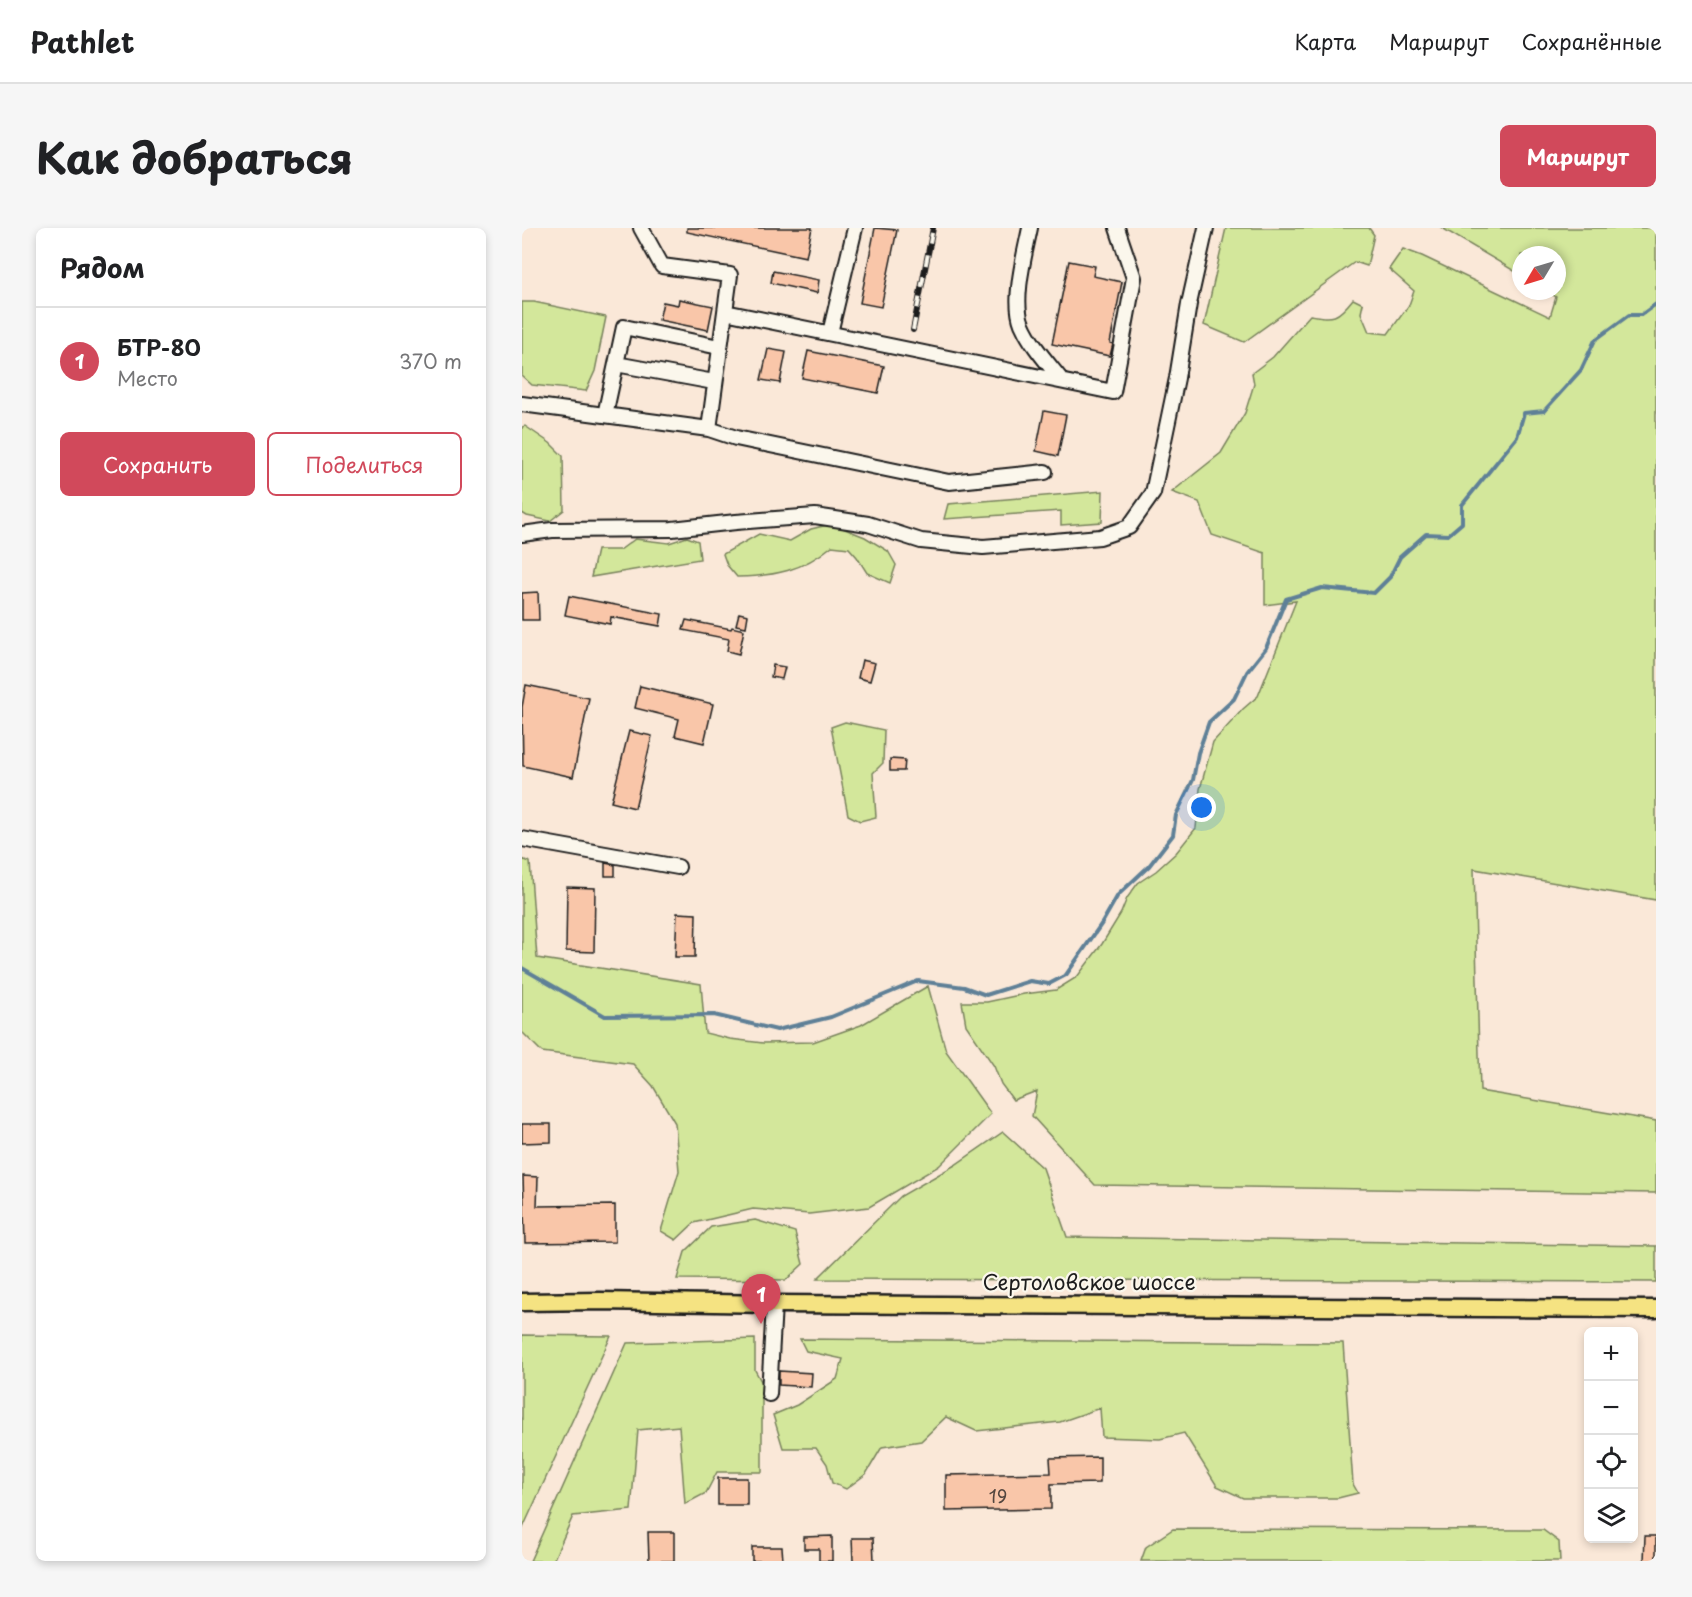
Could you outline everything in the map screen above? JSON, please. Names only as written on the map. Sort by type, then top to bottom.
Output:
[{"type":"main road","name":"Сертоловское шоссе","points":[[522,1302],[600,1300],[774,1304],[1656,1309]]},
{"type":"lane","points":[[641,228],[662,266],[730,275],[709,429]]},
{"type":"lane","points":[[651,246],[656,228]]},
{"type":"lane","points":[[830,333],[855,228]]},
{"type":"lane","points":[[1030,228],[1018,290],[1021,322],[1033,345],[1062,381]]},
{"type":"lane","points":[[724,312],[1113,392],[1134,278],[1117,228]]},
{"type":"lane","points":[[522,534],[552,530],[672,529],[815,516],[868,524],[921,541],[983,547],[1100,537],[1129,527],[1153,493],[1206,228]]},
{"type":"lane","points":[[605,415],[624,327],[719,347]]},
{"type":"lane","points":[[616,364],[714,382]]},
{"type":"lane","points":[[522,404],[709,429],[736,438],[949,482],[1045,472]]},
{"type":"lane","points":[[522,839],[678,867]]},
{"type":"lane","points":[[769,1394],[774,1304]]},
{"type":"green space","points":[[1226,228],[1369,228],[1374,235],[1367,266],[1355,262],[1244,342],[1204,325]]},
{"type":"green space","points":[[1442,228],[1656,228],[1656,900],[1474,869],[1480,1091],[1656,1121],[1656,1193],[1095,1185],[1032,1116],[1037,1091],[1013,1100],[1001,1084],[994,1066],[966,1025],[962,1002],[987,1002],[1056,990],[1077,977],[1102,944],[1121,913],[1127,898],[1138,883],[1176,853],[1196,828],[1200,789],[1213,742],[1258,696],[1296,601],[1265,605],[1265,553],[1212,535],[1199,502],[1172,492],[1221,453],[1245,413],[1254,384],[1252,373],[1273,357],[1310,315],[1335,316],[1353,299],[1363,304],[1361,313],[1369,332],[1388,334],[1409,305],[1414,291],[1389,269],[1403,249],[1550,317],[1555,300],[1566,300],[1566,246],[1512,246],[1512,270]]},
{"type":"green space","points":[[522,302],[534,302],[606,317],[595,371],[586,391],[532,385],[522,376]]},
{"type":"green space","points":[[525,426],[550,443],[563,456],[564,510],[550,521],[522,513],[522,427]]},
{"type":"green space","points":[[1103,491],[1102,522],[1061,525],[1061,511],[944,519],[948,504]]},
{"type":"green space","points":[[832,524],[865,537],[888,551],[896,565],[890,583],[867,573],[849,548],[832,546],[799,567],[776,573],[737,577],[727,565],[723,554],[759,534],[790,541],[811,529]]},
{"type":"green space","points":[[687,537],[698,541],[700,559],[591,577],[597,550],[620,550],[635,539],[669,543]]},
{"type":"green space","points":[[845,722],[884,730],[883,763],[873,773],[876,817],[860,821],[848,815],[831,727]]},
{"type":"green space","points":[[522,859],[530,862],[537,958],[701,984],[705,1033],[763,1043],[813,1042],[861,1025],[928,986],[946,1051],[991,1114],[939,1166],[869,1207],[809,1214],[753,1209],[694,1223],[676,1240],[661,1231],[679,1171],[675,1123],[653,1086],[633,1064],[542,1052],[522,1032]]},
{"type":"green space","points":[[1003,1132],[1043,1168],[1067,1237],[1656,1246],[1656,1282],[817,1279],[901,1196],[955,1165]]},
{"type":"green space","points":[[755,1220],[795,1232],[803,1264],[786,1280],[677,1279],[685,1252],[711,1227]]},
{"type":"green space","points":[[522,1335],[611,1336],[522,1530]]},
{"type":"green space","points":[[755,1339],[755,1370],[762,1383],[762,1472],[717,1472],[706,1493],[685,1504],[679,1426],[638,1430],[631,1510],[573,1516],[553,1561],[530,1561],[627,1343]]},
{"type":"green space","points":[[800,1339],[1343,1343],[1353,1484],[1358,1493],[1338,1498],[1243,1498],[1217,1486],[1184,1433],[1160,1439],[1102,1437],[1100,1408],[1060,1422],[976,1431],[946,1417],[921,1441],[882,1447],[866,1474],[846,1489],[832,1483],[827,1464],[816,1448],[783,1448],[773,1415],[797,1405],[837,1379],[843,1359],[806,1351]]},
{"type":"green space","points":[[1173,1529],[1543,1530],[1559,1542],[1560,1561],[1141,1561],[1146,1547]]},
{"type":"building","points":[[687,228],[812,228],[806,257],[687,232]]},
{"type":"building","points":[[875,228],[897,230],[881,307],[860,303]]},
{"type":"building","points":[[1069,261],[1095,266],[1093,276],[1122,282],[1110,343],[1113,344],[1110,356],[1052,344]]},
{"type":"building","points":[[773,271],[819,280],[817,293],[771,283]]},
{"type":"building","points":[[679,299],[713,306],[708,330],[659,320],[663,302],[678,305]]},
{"type":"building","points":[[768,349],[786,352],[780,383],[761,380]]},
{"type":"building","points":[[808,351],[884,366],[878,393],[802,378]]},
{"type":"building","points":[[1044,411],[1066,415],[1058,456],[1036,451]]},
{"type":"building","points":[[538,592],[539,620],[522,620],[522,593]]},
{"type":"building","points":[[569,596],[662,614],[660,626],[611,617],[610,624],[565,615]]},
{"type":"building","points":[[739,613],[748,615],[746,627],[736,625]]},
{"type":"building","points":[[686,620],[744,630],[739,654],[727,651],[729,639],[683,630]]},
{"type":"building","points":[[862,660],[875,663],[870,681],[858,678]]},
{"type":"building","points":[[773,665],[785,667],[782,679],[771,677]]},
{"type":"building","points":[[526,685],[589,698],[573,777],[523,766],[522,707]]},
{"type":"building","points":[[640,686],[713,704],[704,743],[675,736],[679,719],[635,708]]},
{"type":"building","points":[[629,731],[652,736],[635,808],[611,802]]},
{"type":"building","points":[[890,759],[905,760],[904,771],[890,771]]},
{"type":"building","points":[[605,863],[615,865],[615,876],[605,876]]},
{"type":"building","points":[[567,887],[595,888],[594,952],[566,951]]},
{"type":"building","points":[[677,913],[696,914],[695,957],[675,957]]},
{"type":"building","points":[[522,1124],[551,1124],[551,1142],[522,1143]]},
{"type":"building","points":[[523,1176],[538,1177],[537,1206],[615,1205],[615,1242],[525,1243]]},
{"type":"building","points":[[779,1371],[812,1373],[811,1387],[779,1385]]},
{"type":"building","points":[[1100,1457],[1100,1483],[1051,1484],[1051,1509],[946,1511],[946,1475],[1051,1473],[1050,1458]]},
{"type":"building","points":[[718,1478],[747,1478],[747,1505],[718,1505]]},
{"type":"building","points":[[648,1532],[674,1532],[674,1561],[649,1561]]},
{"type":"building","points":[[832,1536],[832,1561],[819,1561],[819,1549],[804,1549],[804,1537]]},
{"type":"building","points":[[1645,1536],[1656,1536],[1656,1561],[1644,1561]]},
{"type":"building","points":[[852,1538],[873,1538],[874,1561],[853,1561]]},
{"type":"building","points":[[752,1547],[782,1547],[783,1561],[752,1561]]},
{"type":"waterway","points":[[522,968],[605,1016],[714,1015],[777,1030],[831,1017],[918,981],[964,987],[986,995],[1030,981],[1049,984],[1066,975],[1102,923],[1118,895],[1149,866],[1173,835],[1176,815],[1193,780],[1198,753],[1209,722],[1234,699],[1247,672],[1266,648],[1286,599],[1322,588],[1374,593],[1390,577],[1400,557],[1426,534],[1448,535],[1462,523],[1462,505],[1517,437],[1524,413],[1544,411],[1581,370],[1595,340],[1629,315],[1641,315],[1656,304]]},
{"type":"railway","points":[[913,330],[933,228]]},
{"type":"place","name":"БТР-80","points":[[761,1324]]}]
